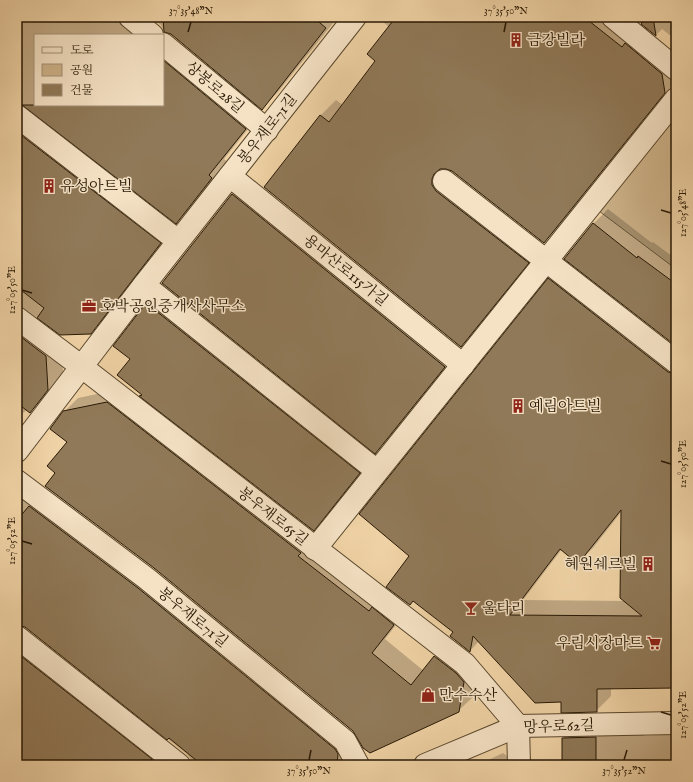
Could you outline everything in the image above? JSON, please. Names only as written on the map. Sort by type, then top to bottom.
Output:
[{"type":"street","points":[[130,17],[151,34]]},
{"type":"street","name":"봉우재로71길","points":[[17,451],[178,241],[355,17]]},
{"type":"street","points":[[613,17],[676,69]]},
{"type":"street","name":"상봉로28길","points":[[164,45],[267,130]]},
{"type":"street","points":[[315,549],[676,99]]},
{"type":"street","points":[[17,116],[178,241]]},
{"type":"street","name":"용마산로115가길","points":[[230,176],[463,365]]},
{"type":"street","points":[[444,181],[676,362]]},
{"type":"street","points":[[144,286],[377,471]]},
{"type":"street","name":"봉우재로65길","points":[[17,318],[465,664],[518,726]]},
{"type":"street","name":"봉우재로71길","points":[[17,481],[146,578],[345,741],[358,765]]},
{"type":"street","points":[[17,637],[179,765]]},
{"type":"street","name":"망우로62길","points":[[425,765],[518,726],[676,723]]},
{"type":"street","points":[[518,726],[519,765]]},
{"type":"green space","points":[[676,99],[676,269],[591,205]]},
{"type":"building","points":[[163,17],[313,17],[326,28],[262,110],[171,34],[164,32]]},
{"type":"building","points":[[396,17],[584,17],[622,47],[625,43],[662,74],[665,93],[544,243],[452,171],[440,169],[434,174],[432,185],[436,191],[529,263],[461,347],[264,187],[320,115],[329,122],[375,61],[367,54]]},
{"type":"building","points":[[646,17],[653,17],[656,36],[641,24]]},
{"type":"building","points":[[164,61],[246,129],[209,175],[212,178],[176,224],[22,105],[164,106]]},
{"type":"building","points":[[17,132],[161,243],[91,334],[60,335],[37,318],[44,308],[17,287]]},
{"type":"building","points":[[232,194],[445,367],[375,454],[162,283]]},
{"type":"building","points":[[593,223],[637,258],[638,256],[676,284],[676,346],[564,259]]},
{"type":"building","points":[[548,278],[668,372],[676,374],[676,688],[597,689],[597,712],[561,713],[561,702],[535,703],[473,636],[470,652],[450,636],[453,632],[413,601],[410,605],[386,587],[409,556],[359,514]],"holes":[[[621,510],[620,598],[642,616],[510,615],[560,549],[578,564]]]},
{"type":"building","points":[[146,303],[360,473],[314,531],[139,396],[142,395],[117,375],[130,359],[113,346]]},
{"type":"building","points":[[21,337],[46,356],[48,390],[30,413],[17,403],[17,342]]},
{"type":"building","points":[[107,402],[301,553],[298,556],[369,611],[372,607],[394,625],[372,653],[411,685],[434,656],[456,673],[464,682],[459,712],[370,753],[363,748],[353,731],[154,568],[45,486],[55,473],[47,466],[67,442],[50,429],[63,411]]},
{"type":"building","points":[[29,506],[138,588],[335,749],[338,754],[337,765],[202,765],[169,738],[167,740],[25,627],[17,625],[17,520]]},
{"type":"building","points":[[17,653],[152,759],[148,765],[17,765]]},
{"type":"building","points":[[596,737],[596,765],[562,765],[562,738]]},
{"type":"place","name":"금강빌라","points":[[516,40]]},
{"type":"place","name":"유성아트빌","points":[[49,186]]},
{"type":"place","name":"호박공인중개사사무소","points":[[89,306]]},
{"type":"place","name":"예림아트빌","points":[[518,406]]},
{"type":"place","name":"혜원쉐르빌","points":[[648,564]]},
{"type":"place","name":"울타리","points":[[471,608]]},
{"type":"place","name":"우림시장마트","points":[[654,643]]},
{"type":"place","name":"만수수산","points":[[428,695]]}]
